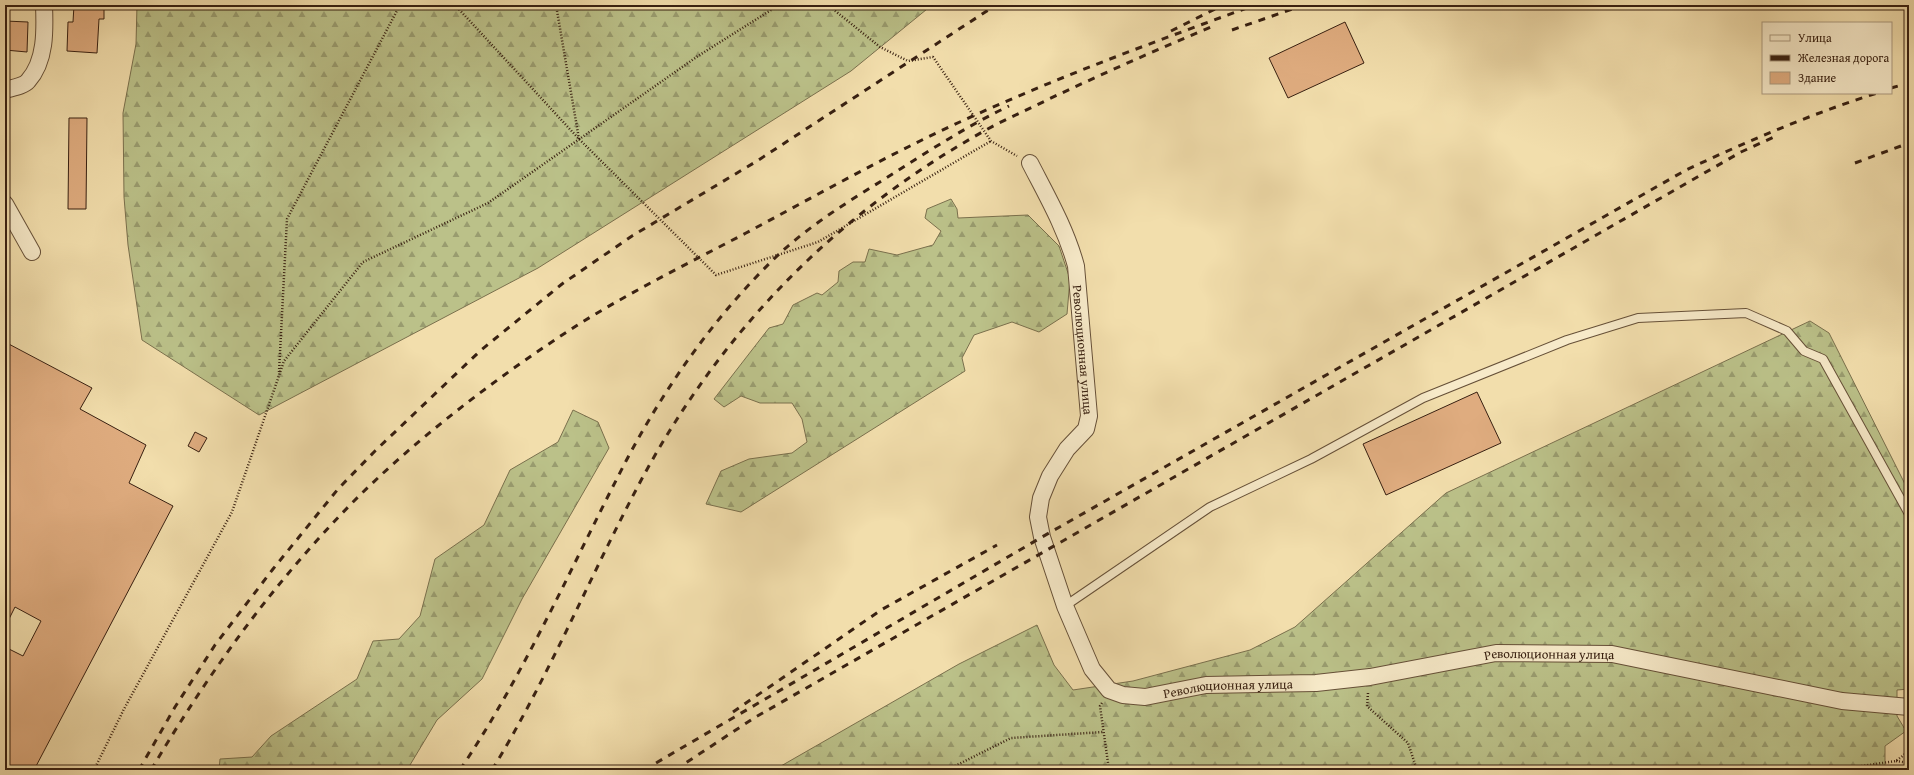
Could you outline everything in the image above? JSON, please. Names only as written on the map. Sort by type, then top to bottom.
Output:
[{"type":"street","points":[[5,90],[28,82],[39,63],[45,35],[44,5]]},
{"type":"street","name":"Революционная улица","points":[[1030,163],[1052,205],[1071,248],[1076,266],[1089,416],[1086,429],[1067,449],[1050,476],[1041,498],[1038,517],[1042,537],[1065,606],[1092,670],[1109,690],[1123,695],[1145,697],[1206,685],[1316,683],[1370,677],[1496,653],[1612,654],[1842,702],[1909,707]]},
{"type":"street","points":[[5,204],[32,252]]},
{"type":"lane","points":[[1065,606],[1210,506],[1311,459],[1423,398],[1567,340],[1638,318],[1746,313],[1787,331],[1804,351],[1823,359],[1909,514]]},
{"type":"path","points":[[278,376],[287,219],[400,5]]},
{"type":"path","points":[[455,5],[579,140],[716,275],[818,242],[991,141]]},
{"type":"path","points":[[556,5],[579,140]]},
{"type":"path","points":[[94,770],[124,709],[232,512],[284,360],[363,262],[488,203],[698,56],[779,5]]},
{"type":"path","points":[[828,5],[880,47],[908,61],[933,57],[991,141],[1030,163]]},
{"type":"path","points":[[1370,677],[1367,706],[1408,743],[1417,770]]},
{"type":"path","points":[[1109,690],[1100,706],[1109,770]]},
{"type":"path","points":[[947,770],[1011,738],[1103,732]]},
{"type":"path","points":[[1896,761],[1909,751]]},
{"type":"path","points":[[1850,770],[1862,766],[1896,761],[1909,764]]},
{"type":"green space","points":[[137,5],[932,5],[851,71],[538,268],[259,415],[142,340],[128,245],[124,197],[123,113],[136,44]]},
{"type":"green space","points":[[951,199],[957,209],[958,218],[1028,215],[1059,246],[1070,279],[1067,314],[1039,332],[1012,322],[974,335],[962,358],[965,371],[741,512],[706,504],[721,471],[749,459],[792,453],[807,442],[802,419],[792,403],[760,403],[741,396],[724,407],[714,399],[769,328],[783,324],[793,305],[817,293],[822,295],[838,282],[839,271],[853,262],[865,262],[869,249],[897,255],[933,245],[941,231],[925,218],[927,209]]},
{"type":"green space","points":[[1810,321],[1829,333],[1909,492],[1909,689],[1897,690],[1897,716],[1906,731],[1885,746],[1885,770],[774,770],[959,664],[1037,625],[1054,665],[1073,690],[1133,681],[1250,650],[1295,627],[1446,493]]},
{"type":"green space","points":[[573,410],[598,422],[609,448],[522,599],[482,679],[437,720],[407,770],[219,770],[220,759],[252,757],[271,736],[357,679],[373,641],[399,639],[420,616],[435,559],[484,525],[510,470],[558,442]]},
{"type":"building","points":[[74,5],[104,5],[104,19],[99,19],[97,53],[67,51],[68,22],[73,22]]},
{"type":"building","points":[[5,21],[28,22],[27,52],[5,50]]},
{"type":"building","points":[[1345,22],[1364,63],[1288,98],[1269,58]]},
{"type":"building","points":[[69,118],[87,118],[86,209],[68,209]]},
{"type":"building","points":[[5,342],[92,388],[80,409],[146,445],[129,483],[173,506],[34,770],[5,770],[5,647],[23,656],[41,621],[15,607],[5,627]]},
{"type":"building","points":[[1477,392],[1501,443],[1386,495],[1363,444]]},
{"type":"building","points":[[195,432],[207,438],[199,452],[188,446]]},
{"type":"railway","points":[[139,770],[175,707],[215,645],[273,569],[338,489],[375,451],[480,351],[562,284],[632,236],[757,161],[996,5]]},
{"type":"railway","points":[[1171,31],[1223,5]]},
{"type":"railway","points":[[151,770],[196,698],[244,629],[297,563],[325,532],[379,477],[432,430],[518,365],[596,313],[922,140],[1004,102],[1045,85],[1255,5]]},
{"type":"railway","points":[[1232,30],[1304,5]]},
{"type":"railway","points":[[492,770],[533,697],[645,473],[678,418],[713,366],[752,318],[794,273],[840,231],[888,193],[940,157],[1008,118],[1109,71],[1211,27]]},
{"type":"railway","points":[[1892,88],[1909,83]]},
{"type":"railway","points":[[644,770],[1042,537],[1686,170],[1780,128],[1874,94]]},
{"type":"railway","points":[[460,770],[484,733],[527,657],[641,433],[674,380],[712,328],[753,280],[800,236],[827,216],[945,141],[1009,106]]},
{"type":"railway","points":[[675,770],[754,718],[1741,152],[1774,137]]},
{"type":"railway","points":[[1855,163],[1909,143]]},
{"type":"railway","points":[[733,712],[881,610],[997,545]]}]
